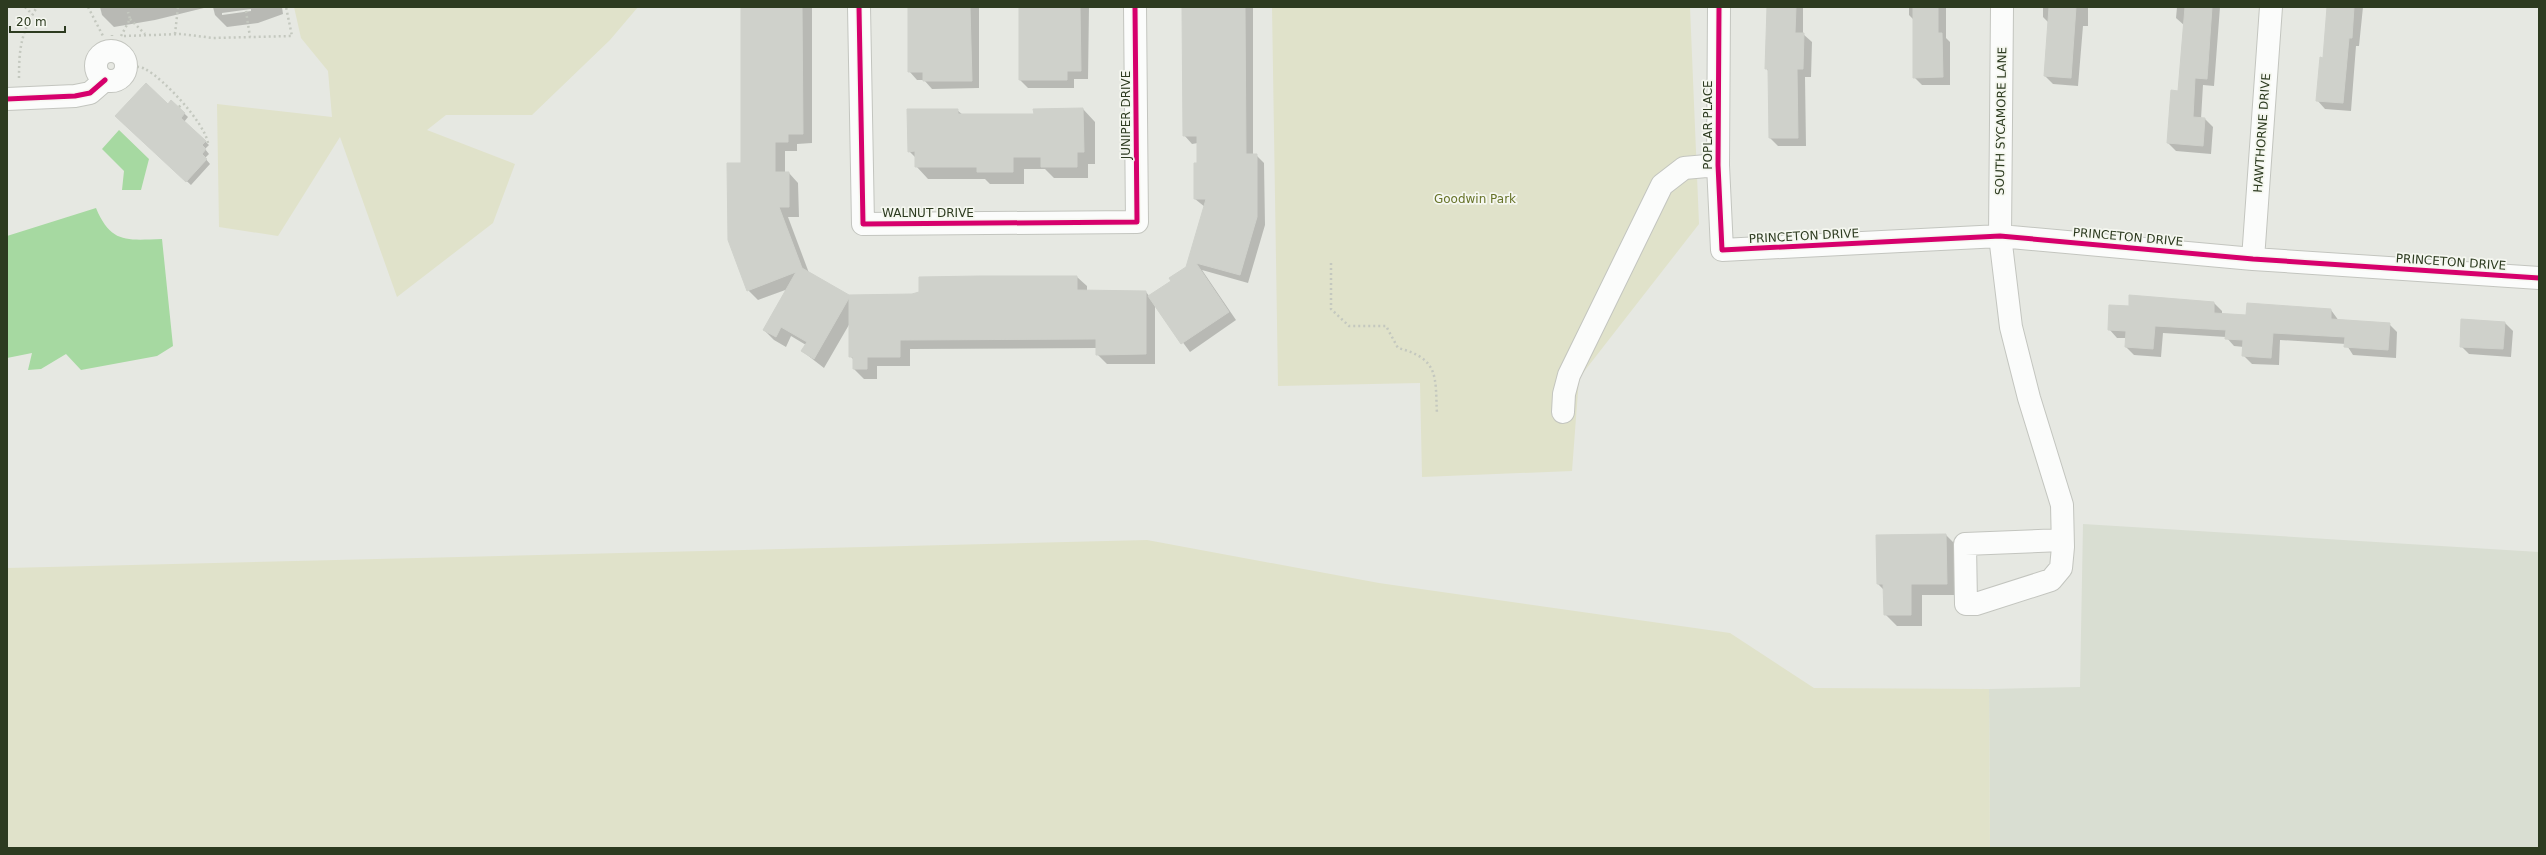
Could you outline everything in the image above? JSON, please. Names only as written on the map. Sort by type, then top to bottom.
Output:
[{"type":"street","name":"WALNUT DRIVE","points":[[859,7],[863,224],[1137,222]]},
{"type":"street","name":"JUNIPER DRIVE","points":[[1136,7],[1137,222]]},
{"type":"street","name":"POPLAR PLACE","points":[[1720,7],[1718,165],[1722,244]]},
{"type":"street","name":"SOUTH SYCAMORE LANE","points":[[2002,7],[2000,236],[2011,327],[2029,398],[2062,505],[2062,540],[2061,568],[2057,575],[2051,580],[1976,604],[1966,604],[1965,544],[2062,540]]},
{"type":"street","name":"HAWTHORNE DRIVE","points":[[2252,259],[2271,7]]},
{"type":"street","points":[[13,92],[75,96],[90,93],[105,80],[98,74],[96,64],[100,56],[117,43]]},
{"type":"street","points":[[1563,412],[1564,394],[1569,375],[1662,186],[1684,168],[1718,165]]},
{"type":"street","name":"PRINCETON DRIVE","points":[[1722,244],[1722,250],[2000,236],[2252,259],[2539,278]]},
{"type":"path","points":[[25,7],[32,14]]},
{"type":"path","points":[[13,92],[22,35],[37,7]]},
{"type":"path","points":[[88,7],[117,43],[144,68],[159,79],[182,104],[207,135],[208,143]]},
{"type":"path","points":[[175,34],[178,7]]},
{"type":"path","points":[[117,43],[146,35],[175,34],[213,38],[292,36],[286,7]]},
{"type":"path","points":[[246,11],[250,37]]},
{"type":"path","points":[[128,12],[130,19],[146,35]]},
{"type":"path","points":[[117,43],[130,19]]},
{"type":"path","points":[[179,107],[182,104]]},
{"type":"path","points":[[1331,263],[1331,309],[1349,326],[1386,326],[1398,348],[1425,358],[1434,380],[1437,414]]},
{"type":"shaded area","points":[[119,130],[149,159],[141,190],[122,190],[124,171],[102,149]]},
{"type":"shaded area","points":[[96,208],[102,220],[114,234],[139,240],[162,239],[173,346],[157,356],[81,370],[66,354],[41,369],[28,370],[32,353],[7,358],[7,236]]},
{"type":"shaded area","points":[[2083,524],[2539,552],[2539,848],[1990,848],[1989,689],[2080,687]]},
{"type":"green space","points":[[294,7],[638,7],[610,40],[532,115],[446,115],[427,130],[515,164],[493,223],[397,297],[340,137],[278,236],[219,227],[217,104],[332,117],[328,71],[301,38]]},
{"type":"green space","name":"Goodwin Park","points":[[1272,7],[1690,7],[1699,224],[1579,378],[1572,471],[1422,477],[1420,383],[1278,386]]},
{"type":"green space","points":[[1147,540],[1379,583],[1730,633],[1814,688],[1989,689],[1990,848],[7,848],[7,568]]},
{"type":"building","points":[[741,7],[802,7],[803,134],[788,134],[788,142],[775,142],[775,172],[789,172],[789,207],[779,207],[802,268],[849,295],[912,294],[919,292],[919,277],[980,276],[1077,276],[1077,290],[1146,291],[1146,354],[1096,355],[1096,339],[900,340],[900,357],[867,357],[867,369],[853,369],[853,357],[849,357],[849,298],[814,359],[801,351],[807,342],[781,327],[776,337],[763,330],[796,272],[747,291],[728,240],[727,163],[741,163]]},
{"type":"building","points":[[908,7],[970,7],[972,81],[923,81],[923,72],[908,72]]},
{"type":"building","points":[[1019,7],[1080,7],[1081,71],[1067,71],[1067,80],[1019,80]]},
{"type":"building","points":[[1182,7],[1245,7],[1246,154],[1257,154],[1257,217],[1240,275],[1196,263],[1229,312],[1181,344],[1148,296],[1171,281],[1169,278],[1186,267],[1206,199],[1194,199],[1194,163],[1197,163],[1197,136],[1183,136]]},
{"type":"building","points":[[1767,7],[1796,7],[1795,33],[1804,33],[1803,69],[1797,69],[1798,138],[1769,138],[1768,69],[1765,69]]},
{"type":"building","points":[[1913,7],[1938,7],[1938,33],[1942,33],[1943,77],[1913,78]]},
{"type":"building","points":[[2049,7],[2076,7],[2071,78],[2044,76]]},
{"type":"building","points":[[2185,7],[2212,7],[2207,79],[2195,78],[2193,117],[2205,118],[2203,146],[2167,143],[2171,90],[2178,91]]},
{"type":"building","points":[[2327,7],[2354,7],[2352,38],[2349,38],[2343,103],[2316,101],[2320,57],[2323,58]]},
{"type":"building","points":[[146,83],[168,104],[171,100],[185,113],[181,118],[206,141],[202,145],[206,149],[202,154],[207,159],[186,182],[115,116]]},
{"type":"building","points":[[1083,108],[1084,152],[1077,152],[1077,167],[1041,167],[1041,157],[1013,157],[1013,172],[977,172],[977,167],[915,167],[915,151],[908,152],[907,109],[958,109],[958,114],[1034,114],[1033,109]]},
{"type":"building","points":[[2129,295],[2214,302],[2214,313],[2246,315],[2247,303],[2331,309],[2331,319],[2390,323],[2388,350],[2344,347],[2345,337],[2273,333],[2271,358],[2242,356],[2243,340],[2225,339],[2226,330],[2155,326],[2153,349],[2125,347],[2126,331],[2108,330],[2109,305],[2129,306]]},
{"type":"building","points":[[2461,319],[2505,322],[2503,349],[2460,347]]},
{"type":"building","points":[[1946,534],[1947,584],[1911,584],[1911,615],[1884,615],[1883,584],[1877,584],[1876,535]]},
{"type":"cycle path","points":[[859,7],[863,224],[1137,222],[1135,7]]},
{"type":"cycle path","points":[[1719,7],[1718,165],[1722,250],[2000,236],[2253,259],[2539,278]]},
{"type":"cycle path","points":[[7,99],[75,96],[90,93],[105,80]]}]
